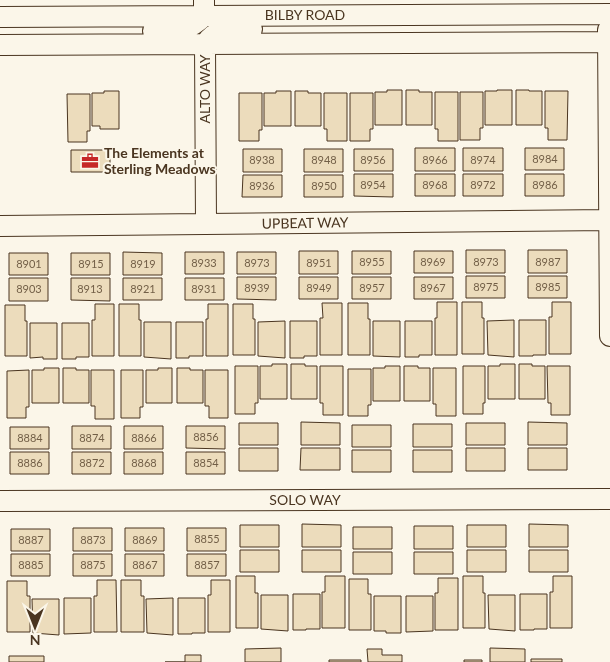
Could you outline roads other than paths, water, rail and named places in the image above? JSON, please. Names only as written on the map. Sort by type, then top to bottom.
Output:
[{"type":"street","name":"BILBY ROAD","points":[[0,17],[204,8],[379,14],[609,9]]},
{"type":"street","points":[[9,45],[62,32],[176,31],[191,27],[198,22],[204,8]]},
{"type":"street","points":[[609,9],[610,336]]},
{"type":"street","points":[[205,44],[214,33],[226,30],[331,29],[358,24],[379,14]]},
{"type":"street","name":"BILBY ROAD","points":[[9,45],[609,42]]},
{"type":"street","name":"ALTO WAY","points":[[205,44],[206,224]]},
{"type":"street","name":"UPBEAT WAY","points":[[0,226],[609,220]]},
{"type":"street","name":"SOLO WAY","points":[[0,500],[610,499]]},
{"type":"place","name":"The Elements at Sterling Meadows","points":[[90,161]]}]
